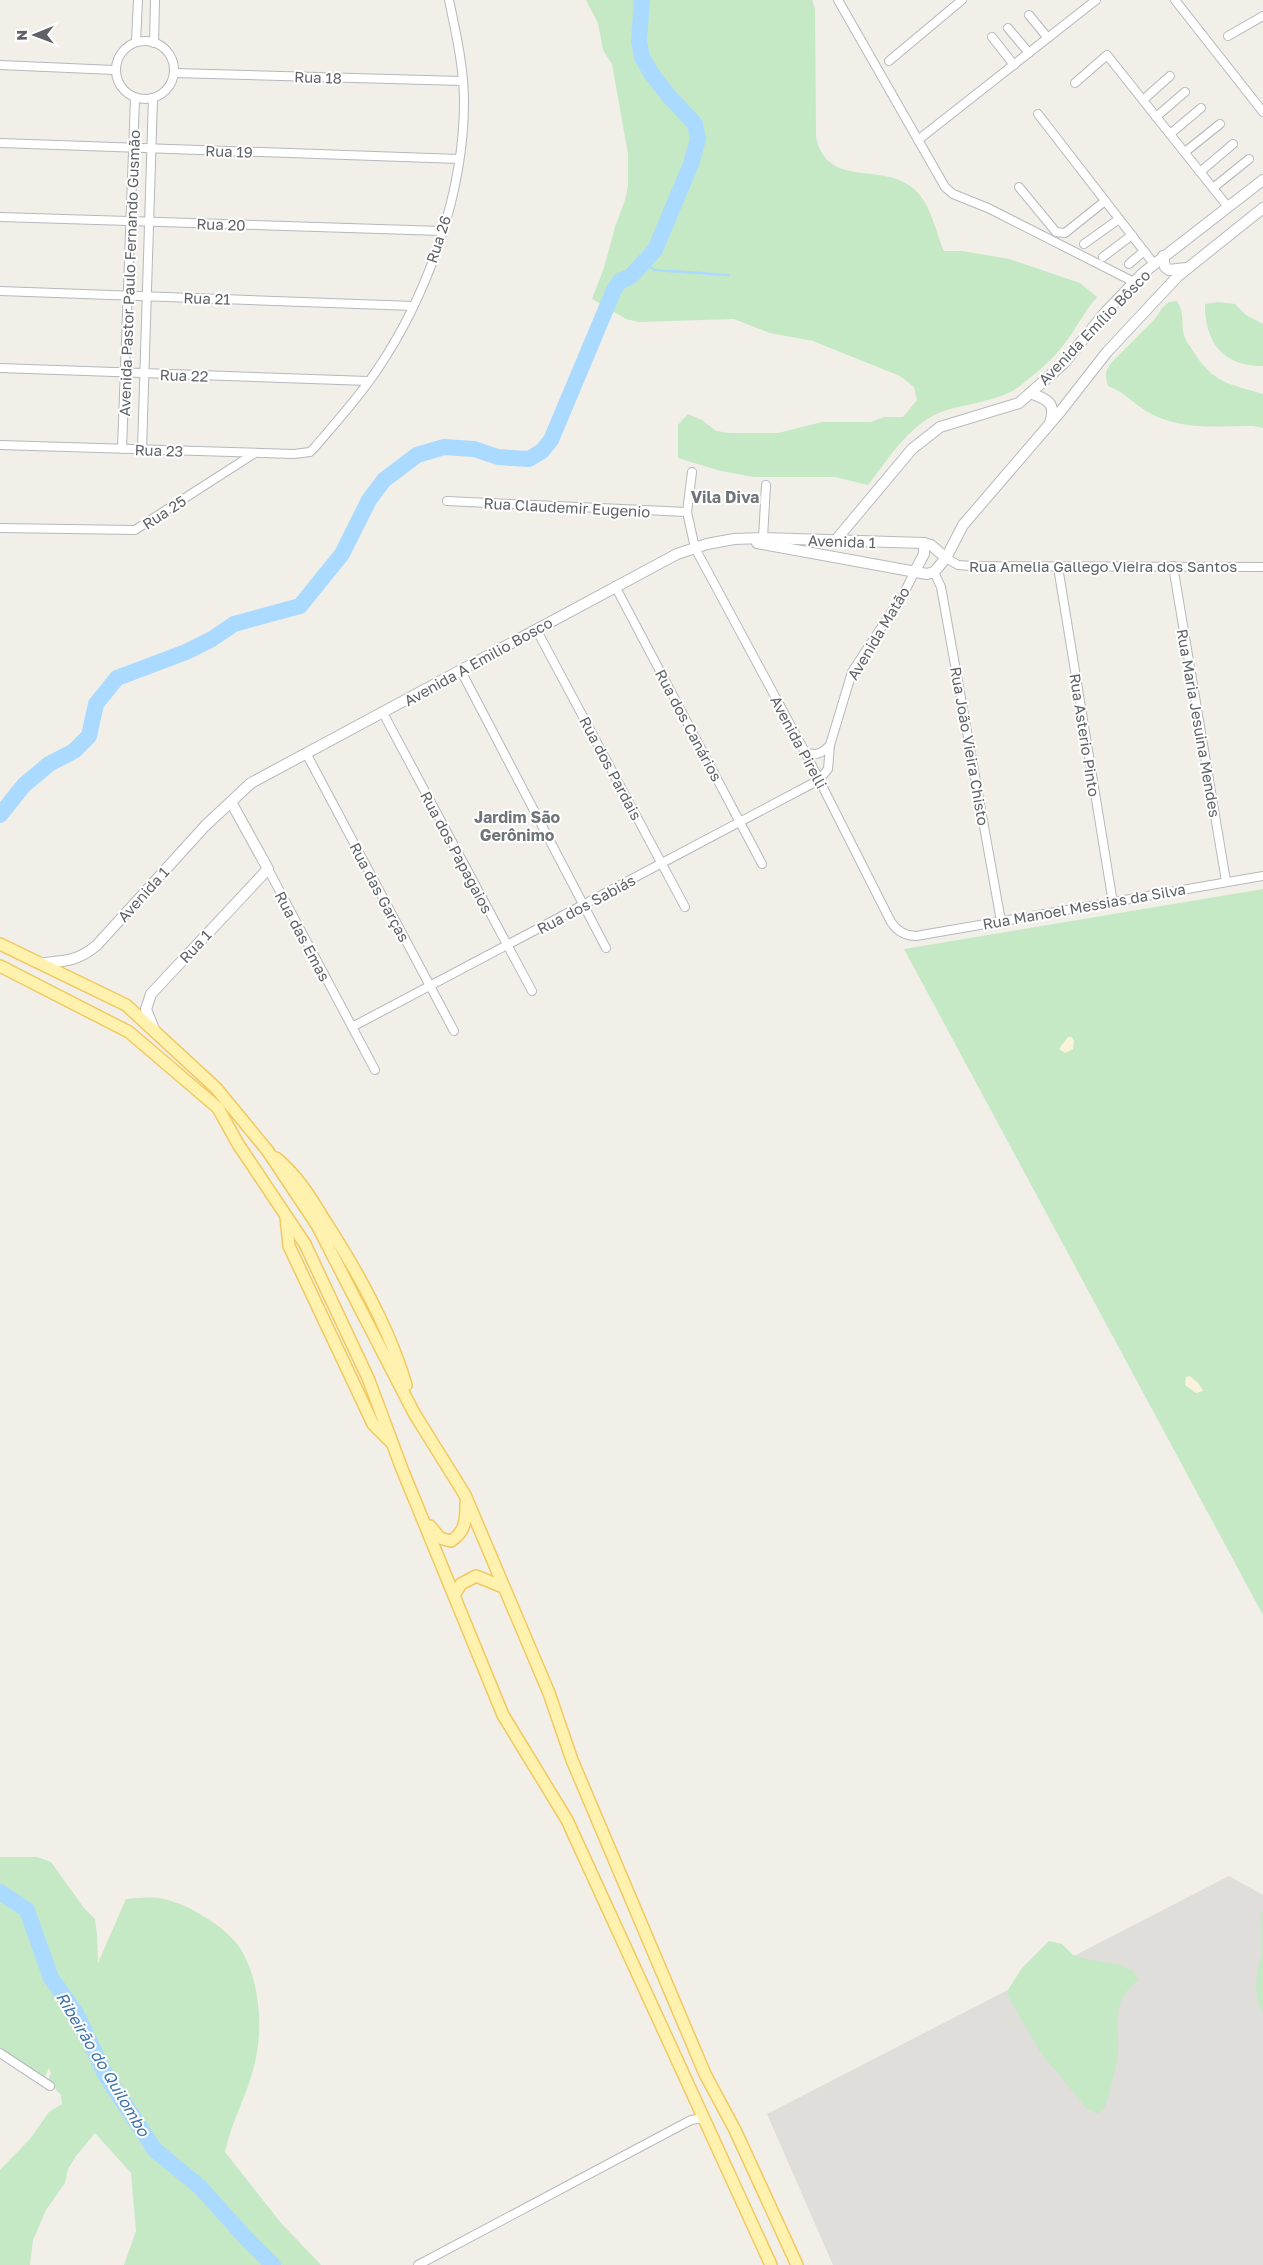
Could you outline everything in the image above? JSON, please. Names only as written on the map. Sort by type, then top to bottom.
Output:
[{"type":"main road","name":"Avenida Emílio Bôsco","points":[[835,542],[912,449],[940,427],[1019,403],[1064,363],[1134,282],[1163,256],[1263,180]]},
{"type":"main road","name":"Avenida Emílio Bôsco","points":[[934,572],[946,558],[963,525],[1049,426],[1086,377],[1152,302],[1187,268],[1263,208]]},
{"type":"main road","points":[[1163,256],[1165,267],[1169,270],[1187,268]]},
{"type":"main road","points":[[1030,393],[1045,398],[1050,403],[1053,414],[1049,426]]},
{"type":"main road","name":"Avenida 1","points":[[734,539],[763,538],[835,542],[924,543]]},
{"type":"main road","points":[[734,539],[927,574],[934,572]]},
{"type":"main road","name":"Avenida A Emilio Bosco","points":[[231,802],[251,784],[306,753],[461,671],[615,586],[677,554],[734,539]]},
{"type":"main road","points":[[915,571],[924,554],[924,543],[931,545],[946,558]]},
{"type":"main road","name":"Avenida 1","points":[[43,963],[69,961],[84,956],[97,946],[205,826],[231,802]]},
{"type":"main road","name":"Rua das Emas","points":[[231,802],[268,869]]},
{"type":"main road","name":"Rua 1","points":[[155,1032],[146,1009],[151,994],[268,869]]},
{"type":"main road","points":[[0,944],[43,963],[126,1005],[216,1088],[267,1150],[317,1225],[414,1413],[466,1495],[549,1693],[572,1760],[705,2074],[734,2130],[797,2265]]},
{"type":"main road","points":[[0,966],[129,1032],[218,1108],[238,1144],[305,1244],[368,1378],[402,1468],[502,1715],[567,1820],[771,2265]]},
{"type":"main road","points":[[424,1522],[440,1538],[451,1541],[461,1534],[466,1522],[466,1495]]},
{"type":"main road","points":[[454,1594],[461,1584],[476,1576],[503,1587]]},
{"type":"street","points":[[136,42],[138,0]]},
{"type":"street","points":[[154,43],[155,0]]},
{"type":"street","name":"Rua 26","points":[[315,447],[368,382],[399,334],[434,257],[442,232],[458,159],[463,114],[462,81],[449,0]]},
{"type":"street","points":[[838,0],[945,187],[953,194],[988,208],[1134,282]]},
{"type":"street","points":[[890,61],[962,0]]},
{"type":"street","points":[[918,140],[1096,0]]},
{"type":"street","points":[[1175,0],[1263,112]]},
{"type":"street","points":[[1029,15],[1048,38]]},
{"type":"street","points":[[1228,36],[1263,16]]},
{"type":"street","points":[[1008,28],[1029,53]]},
{"type":"street","points":[[992,37],[1014,65]]},
{"type":"street","points":[[136,42],[154,43],[169,51],[175,72],[167,89],[153,98],[135,98],[118,84],[114,70],[118,58],[123,50],[136,42]]},
{"type":"street","points":[[1075,83],[1107,55],[1228,206]]},
{"type":"street","points":[[0,65],[114,70]]},
{"type":"street","name":"Rua 18","points":[[175,72],[462,81]]},
{"type":"street","points":[[1143,100],[1170,76]]},
{"type":"street","points":[[1156,117],[1184,92]]},
{"type":"street","name":"Avenida Pastor Paulo Fernando Gusmão","points":[[122,449],[135,98]]},
{"type":"street","name":"Avenida Pastor Paulo Fernando Gusmão","points":[[142,450],[153,98]]},
{"type":"street","points":[[1170,134],[1201,108]]},
{"type":"street","points":[[1038,114],[1154,264]]},
{"type":"street","points":[[1185,152],[1220,124]]},
{"type":"street","name":"Rua 19","points":[[0,143],[458,159]]},
{"type":"street","points":[[1200,172],[1233,144]]},
{"type":"street","points":[[1213,188],[1249,159]]},
{"type":"street","points":[[1018,186],[1056,232],[1065,233],[1105,201]]},
{"type":"street","name":"Rua 20","points":[[0,217],[442,232]]},
{"type":"street","points":[[1084,244],[1119,219]]},
{"type":"street","points":[[1103,257],[1132,235]]},
{"type":"street","points":[[1129,264],[1144,251]]},
{"type":"street","name":"Rua 21","points":[[0,291],[413,306]]},
{"type":"street","name":"Rua 22","points":[[0,368],[368,382]]},
{"type":"street","name":"Rua 23","points":[[0,445],[303,454],[315,447]]},
{"type":"street","name":"Rua 25","points":[[0,528],[135,530],[255,453]]},
{"type":"street","points":[[686,512],[692,472]]},
{"type":"street","points":[[763,538],[766,485]]},
{"type":"street","name":"Rua Claudemir Eugenio","points":[[447,501],[686,512]]},
{"type":"street","name":"Avenida Pirelli","points":[[686,512],[695,548],[805,752],[891,922],[905,934]]},
{"type":"street","name":"Rua Amelia Gallego Vieira dos Santos","points":[[946,558],[958,565],[1263,567]]},
{"type":"street","name":"Rua Maria Jesuina Mendes","points":[[1173,566],[1226,881]]},
{"type":"street","name":"Rua Asterio Pinto","points":[[1058,567],[1113,903]]},
{"type":"street","name":"Avenida Matão","points":[[819,780],[828,769],[830,745],[852,672],[904,593],[915,571]]},
{"type":"street","name":"Rua João Vieira Chisto","points":[[934,572],[941,587],[1001,921]]},
{"type":"street","name":"Rua dos Canários","points":[[615,586],[762,864]]},
{"type":"street","name":"Rua dos Pardais","points":[[536,629],[685,907]]},
{"type":"street","points":[[461,671],[606,948]]},
{"type":"street","name":"Rua dos Papagaios","points":[[383,713],[532,991]]},
{"type":"street","points":[[805,752],[815,755],[822,754],[830,745]]},
{"type":"street","name":"Rua das Garças","points":[[306,753],[454,1031]]},
{"type":"street","name":"Rua dos Sabiás","points":[[352,1027],[819,780]]},
{"type":"street","name":"Rua das Emas","points":[[268,869],[375,1070]]},
{"type":"street","name":"Rua Manoel Messias da Silva","points":[[905,934],[916,936],[1263,876]]},
{"type":"street","points":[[0,2065],[2,2055],[50,2086]]},
{"type":"street","points":[[418,2265],[691,2120],[704,2118]]},
{"type":"shaded area","points":[[1229,1876],[1263,1895],[1263,2265],[833,2265],[767,2114]]},
{"type":"green space","points":[[586,0],[812,0],[815,9],[816,137],[822,153],[832,164],[844,169],[901,181],[914,189],[929,210],[944,251],[963,251],[1009,259],[1080,283],[1097,297],[1062,347],[1028,379],[1017,388],[1002,396],[947,410],[923,422],[893,452],[868,485],[835,477],[754,477],[721,471],[678,458],[678,425],[688,414],[702,420],[716,431],[729,433],[778,433],[822,422],[871,422],[884,417],[903,417],[917,400],[914,387],[900,376],[813,341],[770,333],[734,319],[639,322],[626,319],[592,299],[604,268],[615,227],[625,200],[628,186],[628,154],[612,64],[603,50],[598,23]]},
{"type":"green space","points":[[1177,301],[1180,306],[1185,338],[1200,362],[1223,381],[1263,394],[1263,428],[1253,426],[1212,427],[1172,422],[1146,411],[1123,394],[1108,386],[1106,374],[1111,363],[1154,320],[1163,307],[1169,302]]},
{"type":"green space","points":[[1218,302],[1235,304],[1246,315],[1263,324],[1263,366],[1237,362],[1219,349],[1208,330],[1205,304]]},
{"type":"green space","points":[[1263,889],[1263,1615],[904,949]]},
{"type":"green space","points":[[0,1857],[37,1857],[51,1862],[84,1908],[95,1919],[98,1963],[126,1899],[160,1898],[174,1902],[206,1917],[234,1940],[247,1961],[256,1990],[259,2037],[251,2077],[231,2130],[225,2152],[281,2223],[321,2265],[124,2265],[136,2231],[131,2173],[95,2133],[76,2156],[68,2169],[65,2183],[46,2210],[33,2240],[30,2265],[0,2265],[0,2170],[30,2139],[49,2112],[62,2104],[61,2095],[48,2081],[51,2073],[49,2068],[42,2083],[0,2048]]},
{"type":"green space","points":[[1263,1912],[1263,2014],[1259,2006],[1256,1989],[1257,1972],[1262,1954],[1261,1913]]},
{"type":"green space","points":[[1049,1941],[1062,1944],[1073,1955],[1120,1965],[1133,1971],[1139,1980],[1129,1988],[1119,2007],[1117,2061],[1104,2109],[1098,2114],[1087,2109],[1041,2053],[1006,1993],[1022,1968]]},
{"type":"sand","points":[[1068,1037],[1072,1037],[1074,1041],[1073,1049],[1065,1053],[1059,1049]]},
{"type":"sand","points":[[1190,1376],[1199,1384],[1203,1391],[1196,1393],[1185,1385],[1186,1377]]},
{"type":"waterway","name":"Ribeirão do Quilombo","points":[[0,815],[24,785],[49,764],[74,751],[89,736],[96,704],[117,678],[186,652],[212,639],[234,624],[300,606],[342,554],[369,500],[384,480],[417,455],[444,447],[474,449],[498,457],[529,459],[542,451],[551,440],[614,290],[620,281],[630,277],[655,250],[691,164],[698,139],[695,124],[668,95],[651,73],[642,57],[639,41],[642,0]]},
{"type":"waterway","points":[[643,263],[655,270],[728,275]]},
{"type":"waterway","name":"Ribeirão do Quilombo","points":[[0,1892],[27,1910],[51,1978],[76,2013],[106,2076],[155,2150],[200,2187],[273,2265]]},
{"type":"district","name":"Vila Diva","points":[[725,497]]},
{"type":"district","name":"Jardim São Gerônimo","points":[[517,826]]}]
